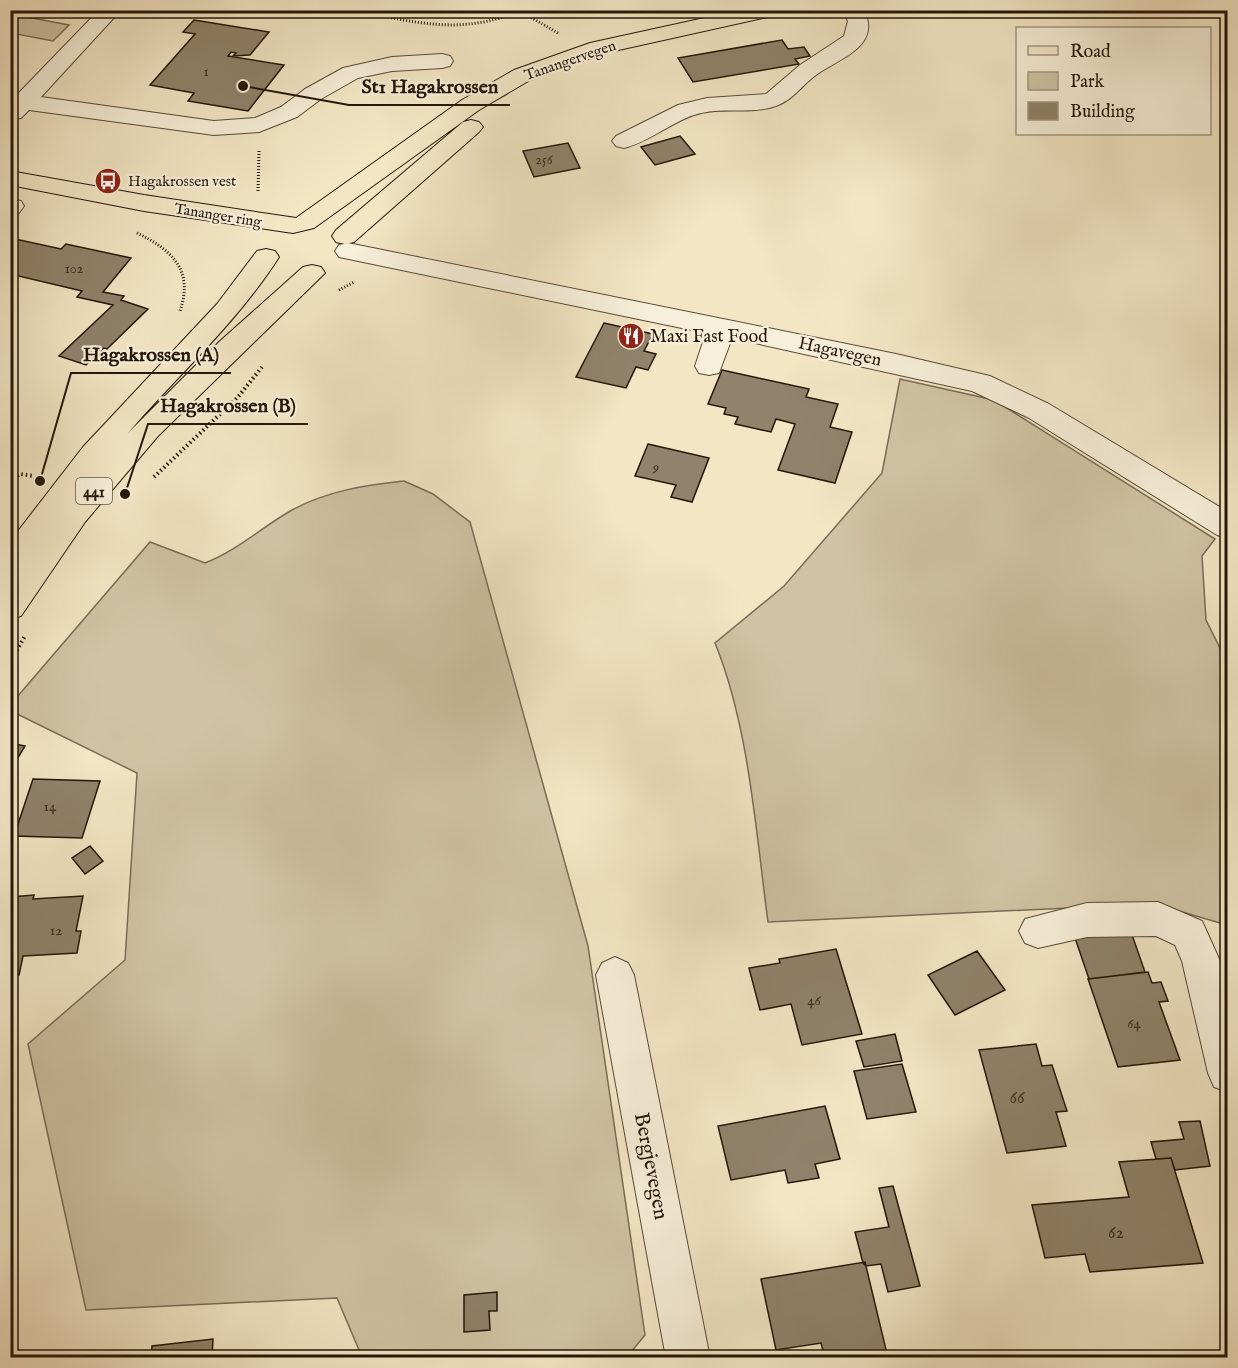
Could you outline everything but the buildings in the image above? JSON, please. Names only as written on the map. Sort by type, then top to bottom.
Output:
[{"type":"main road","name":"Tanangervegen","points":[[346,244],[464,132],[503,105],[595,64],[772,10]]},
{"type":"main road","name":"Tanangervegen","points":[[299,224],[406,152],[442,122],[481,96],[540,67],[649,34],[735,20]]},
{"type":"main road","name":"Tananger ring","points":[[10,178],[144,203],[299,224]]},
{"type":"main road","name":"Tananger ring","points":[[144,203],[250,240],[265,253]]},
{"type":"main road","points":[[299,224],[321,223],[335,228],[346,244]]},
{"type":"main road","name":"441","points":[[10,567],[81,468],[150,390],[219,320],[250,284],[274,234],[299,224]]},
{"type":"main road","name":"441","points":[[10,607],[103,478],[189,384],[312,273],[338,262],[346,244]]},
{"type":"main road","name":"441","points":[[265,253],[271,265],[282,271],[312,273]]},
{"type":"street","points":[[18,109],[111,10]]},
{"type":"street","points":[[624,141],[686,110],[719,102],[764,102],[776,97],[809,69],[851,43],[859,30],[859,21],[853,10]]},
{"type":"street","points":[[18,109],[214,128],[259,125],[289,111],[313,94],[351,74],[392,64],[442,62]]},
{"type":"street","name":"Hagavegen","points":[[346,244],[389,259],[722,327],[980,383],[1039,411],[1227,527]]},
{"type":"street","points":[[709,366],[722,327]]},
{"type":"street","points":[[1038,931],[1087,920],[1158,919],[1189,933],[1201,961],[1227,1073]]},
{"type":"street","name":"Bergjevegen","points":[[615,975],[688,1358]]},
{"type":"path","points":[[353,10],[445,28],[496,23],[520,11],[561,35],[551,39]]},
{"type":"path","points":[[258,195],[259,125]]},
{"type":"path","points":[[135,232],[161,243],[176,260],[186,281],[185,301],[180,312]]},
{"type":"path","points":[[332,294],[375,271],[389,259]]},
{"type":"path","points":[[148,484],[238,397],[267,360]]},
{"type":"path","points":[[10,481],[20,474],[37,477]]},
{"type":"path","points":[[10,662],[28,631]]},
{"type":"green space","points":[[11,14],[69,25],[53,41],[11,33]]},
{"type":"green space","points":[[900,379],[994,400],[1215,539],[1202,556],[1206,620],[1227,662],[1227,925],[1155,904],[768,922],[744,744],[727,675],[715,643],[784,586],[882,473]]},
{"type":"green space","points":[[404,481],[433,494],[470,522],[588,946],[645,1335],[627,1357],[362,1357],[337,1298],[86,1310],[28,1044],[125,960],[137,773],[11,711],[11,704],[150,542],[205,563],[228,552],[305,503],[346,490]]},
{"type":"place","name":"St1 Hagakrossen","points":[[243,86]]},
{"type":"place","name":"Hagakrossen vest","points":[[108,181]]},
{"type":"place","name":"Maxi Fast Food","points":[[631,336]]},
{"type":"place","name":"Hagakrossen (A)","points":[[40,481]]},
{"type":"place","name":"Hagakrossen (B)","points":[[125,494]]}]
